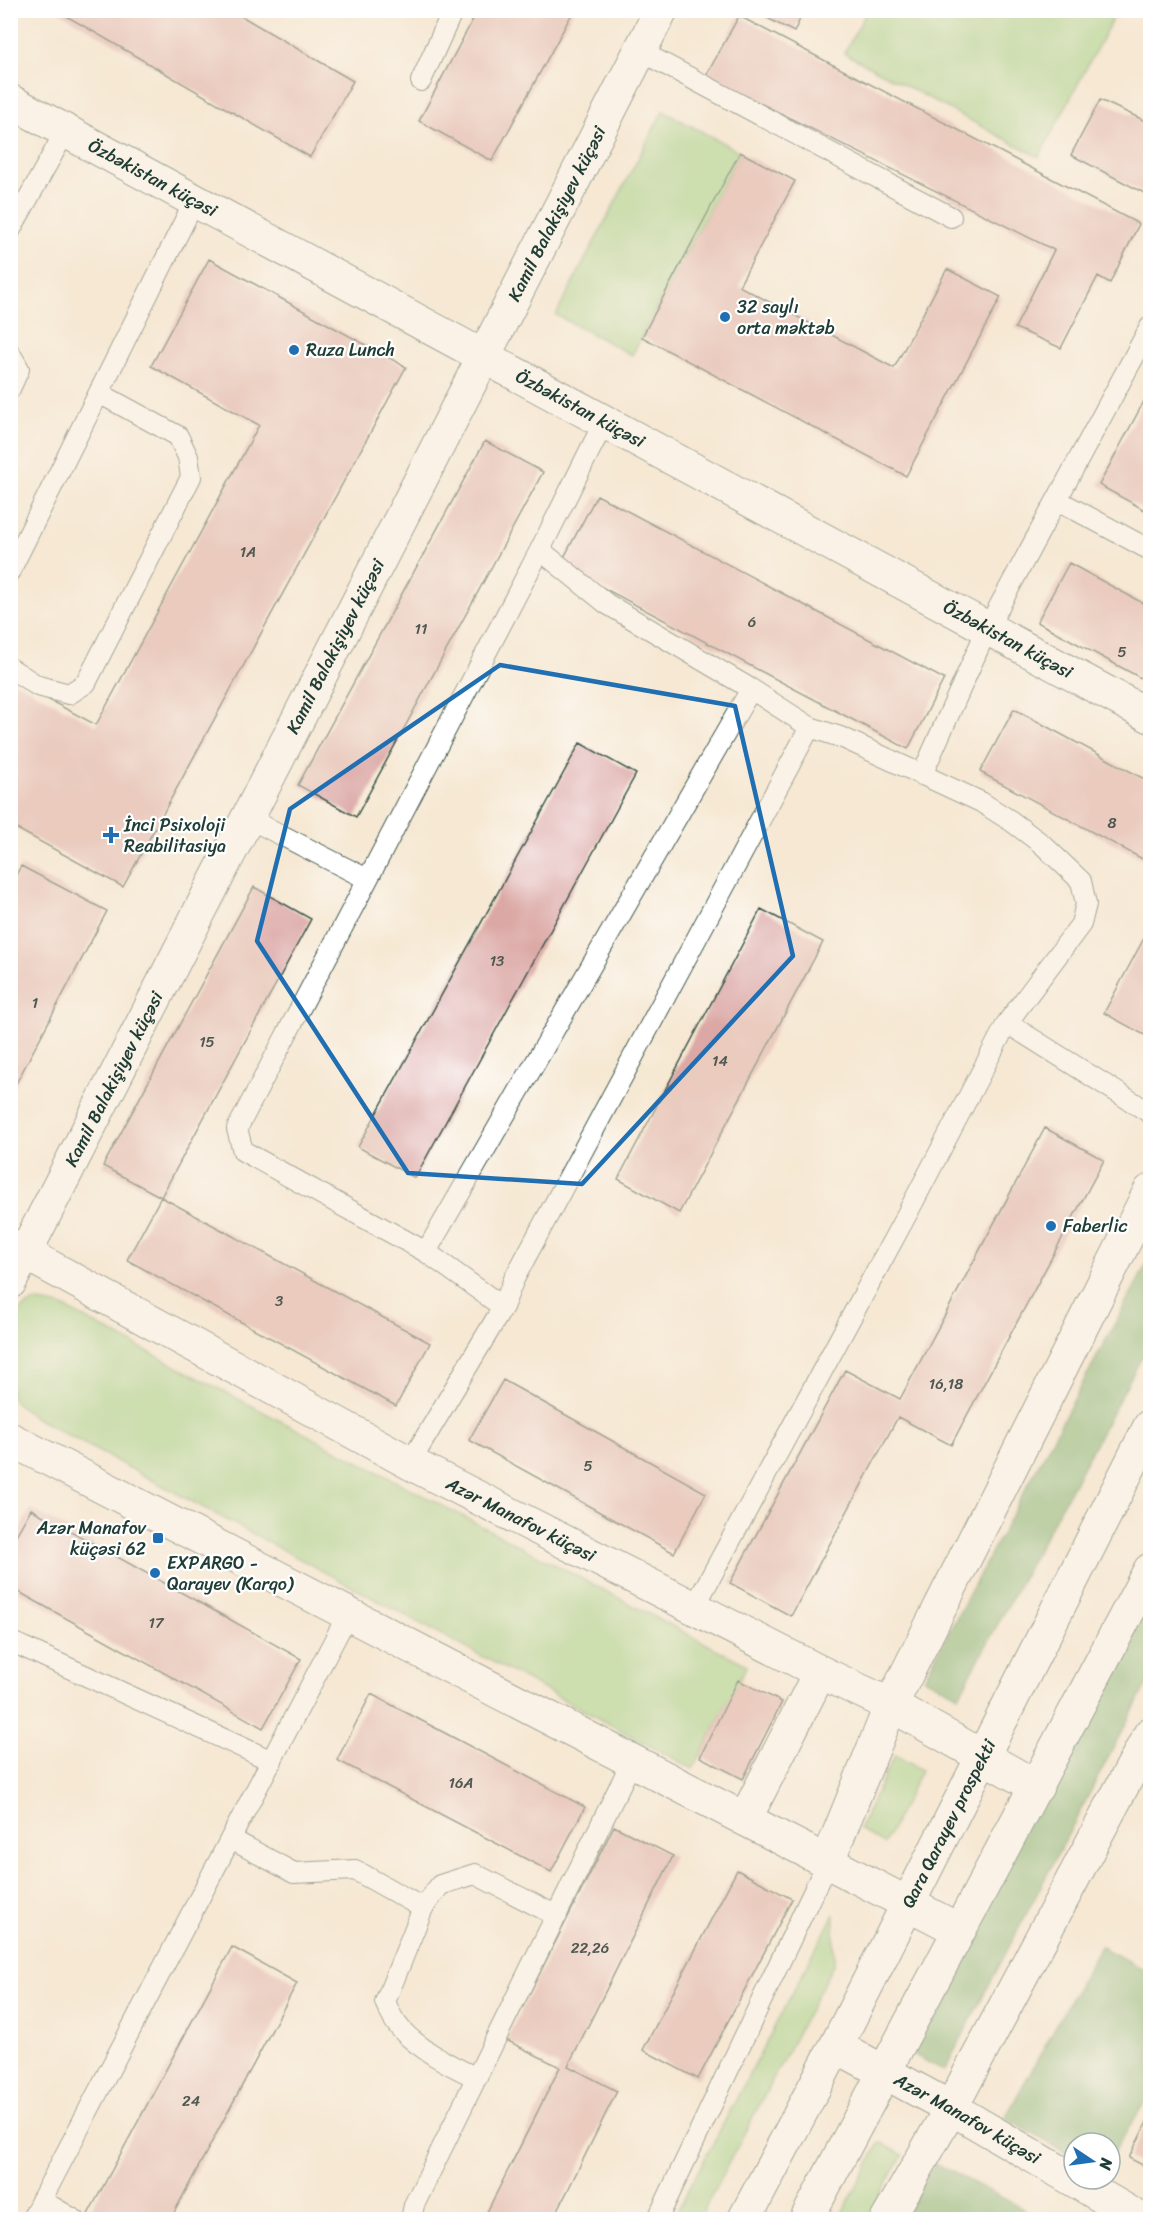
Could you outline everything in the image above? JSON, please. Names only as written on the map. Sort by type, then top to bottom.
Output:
[{"type":"street","name":"Kamil Balakişiyev küçəsi","points":[[10,1282],[18,1249],[248,818],[661,10]]},
{"type":"street","name":"Özbəkistan küçəsi","points":[[10,102],[1150,716]]},
{"type":"street","points":[[827,1863],[891,1705],[1150,1191]]},
{"type":"street","name":"Azər Manafov küçəsi","points":[[18,1249],[410,1463],[820,1672],[891,1705],[1037,1786]]},
{"type":"street","name":"Qara Qarayev prospekti","points":[[744,2220],[984,1757],[1150,1426]]},
{"type":"street","points":[[10,1439],[959,1930]]},
{"type":"street","points":[[806,2220],[1150,1570]]},
{"type":"street","points":[[745,1819],[820,1672]]},
{"type":"street","points":[[886,2220],[951,2108],[1150,1734]]},
{"type":"street","name":"Azər Manafov küçəsi","points":[[836,2046],[951,2108],[1142,2220]]},
{"type":"lane","points":[[421,81],[453,10]]},
{"type":"lane","points":[[640,51],[951,217]]},
{"type":"lane","points":[[10,231],[65,132]]},
{"type":"lane","points":[[10,571],[194,202]]},
{"type":"lane","points":[[922,775],[987,629],[1150,327]]},
{"type":"lane","points":[[10,353],[19,369],[10,389]]},
{"type":"lane","points":[[10,668],[38,686],[69,694],[86,682],[191,477],[188,457],[178,436],[99,393]]},
{"type":"lane","points":[[503,1306],[426,1252],[243,1151],[237,1130],[540,550],[604,422]]},
{"type":"lane","points":[[1057,500],[1150,550]]},
{"type":"lane","points":[[540,550],[607,604],[751,689],[810,728],[843,738],[981,802],[1011,821],[1042,844],[1081,881],[1086,904],[1080,924],[1007,1023],[907,1214],[694,1608]]},
{"type":"lane","points":[[426,1252],[751,689]]},
{"type":"lane","points":[[410,1463],[503,1306],[514,1279],[610,1097],[810,728]]},
{"type":"lane","points":[[248,818],[367,879]]},
{"type":"lane","points":[[1007,1023],[1150,1113]]},
{"type":"lane","points":[[31,2220],[348,1614]]},
{"type":"lane","points":[[10,1641],[272,1761]]},
{"type":"lane","points":[[411,2220],[414,2205],[632,1761]]},
{"type":"lane","points":[[231,1839],[294,1873],[354,1869],[423,1908]]},
{"type":"lane","points":[[657,2220],[827,1863]]},
{"type":"lane","points":[[477,2078],[453,2067],[415,2042],[396,2024],[385,2002],[423,1908],[440,1885],[475,1874],[556,1916]]},
{"type":"lane","points":[[41,2200],[75,2220]]},
{"type":"highlighted area","points":[[500,665],[735,706],[793,956],[582,1184],[408,1173],[257,941],[290,809]]},
{"type":"green space","points":[[1099,10],[1113,18],[1039,157],[844,53],[867,11]]},
{"type":"green space","points":[[663,111],[740,152],[632,355],[556,315]]},
{"type":"green space","points":[[1150,1258],[1150,1342],[959,1696],[924,1678]]},
{"type":"green space","points":[[34,1301],[61,1306],[747,1665],[693,1769],[32,1416],[11,1399],[11,1323],[17,1312]]},
{"type":"green space","points":[[1150,1583],[1150,1678],[944,2071],[905,2050]]},
{"type":"green space","points":[[895,1755],[921,1770],[884,1844],[859,1829]]},
{"type":"green space","points":[[834,1914],[834,1963],[699,2219],[673,2219]]},
{"type":"green space","points":[[1100,1946],[1150,1973],[1150,2094],[1122,2139],[1122,2131],[1062,2131],[1062,2151],[1005,2118]]},
{"type":"green space","points":[[880,2142],[903,2155],[866,2219],[839,2219]]},
{"type":"green space","points":[[935,2163],[1024,2209],[1018,2219],[903,2220]]},
{"type":"building","points":[[56,10],[231,10],[353,81],[310,157]]},
{"type":"building","points":[[478,10],[574,10],[492,161],[419,121]]},
{"type":"building","points":[[752,10],[804,10],[794,32]]},
{"type":"building","points":[[739,16],[1139,224],[1110,283],[1098,276],[1061,348],[1015,328],[1054,250],[706,76]]},
{"type":"building","points":[[1100,100],[1150,123],[1150,196],[1071,155]]},
{"type":"building","name":"32 saylı orta məktəb","points":[[740,152],[795,181],[739,286],[894,368],[947,269],[1001,297],[906,476],[642,337]]},
{"type":"building","points":[[209,259],[406,367],[123,887],[10,825],[10,679],[96,725],[259,425],[151,366]]},
{"type":"building","points":[[1150,390],[1150,513],[1099,485]]},
{"type":"building","points":[[485,441],[543,472],[356,817],[298,785]]},
{"type":"building","points":[[597,495],[944,679],[908,749],[560,565]]},
{"type":"building","points":[[1069,563],[1150,607],[1150,683],[1037,622]]},
{"type":"building","points":[[1014,709],[1150,782],[1150,863],[980,772]]},
{"type":"building","points":[[580,743],[636,774],[415,1178],[358,1147]]},
{"type":"building","points":[[21,866],[107,911],[10,1095],[10,886]]},
{"type":"building","points":[[254,887],[311,919],[161,1197],[103,1166]]},
{"type":"building","points":[[761,909],[823,942],[679,1213],[618,1179]]},
{"type":"building","points":[[1150,927],[1150,1038],[1104,1013]]},
{"type":"building","points":[[1045,1128],[1104,1160],[951,1445],[898,1417],[791,1616],[730,1583],[845,1370],[900,1399]]},
{"type":"building","points":[[161,1197],[430,1343],[396,1406],[127,1260]]},
{"type":"building","points":[[503,1380],[706,1493],[674,1553],[469,1440]]},
{"type":"building","points":[[31,1509],[301,1659],[263,1728],[10,1587],[10,1546]]},
{"type":"building","points":[[738,1680],[782,1702],[743,1779],[700,1757]]},
{"type":"building","points":[[371,1694],[585,1807],[551,1872],[337,1760]]},
{"type":"building","points":[[614,1826],[673,1856],[568,2066],[617,2091],[553,2220],[483,2220],[560,2067],[506,2040]]},
{"type":"building","points":[[737,1870],[792,1899],[698,2079],[643,2050]]},
{"type":"building","points":[[232,1947],[297,1983],[170,2220],[85,2220]]},
{"type":"building","points":[[1150,2116],[1150,2169],[1129,2158]]},
{"type":"place","name":"32 saylı orta məktəb","points":[[725,317]]},
{"type":"place","name":"Ruza Lunch","points":[[294,350]]},
{"type":"place","name":"İnci Psixoloji Reabilitasiya","points":[[111,835]]},
{"type":"place","name":"Faberlic","points":[[1051,1226]]},
{"type":"place","name":"Azər Manafov küçəsi 62","points":[[158,1538]]},
{"type":"place","name":"EXPARGO - Qarayev (Karqo)","points":[[155,1573]]}]
